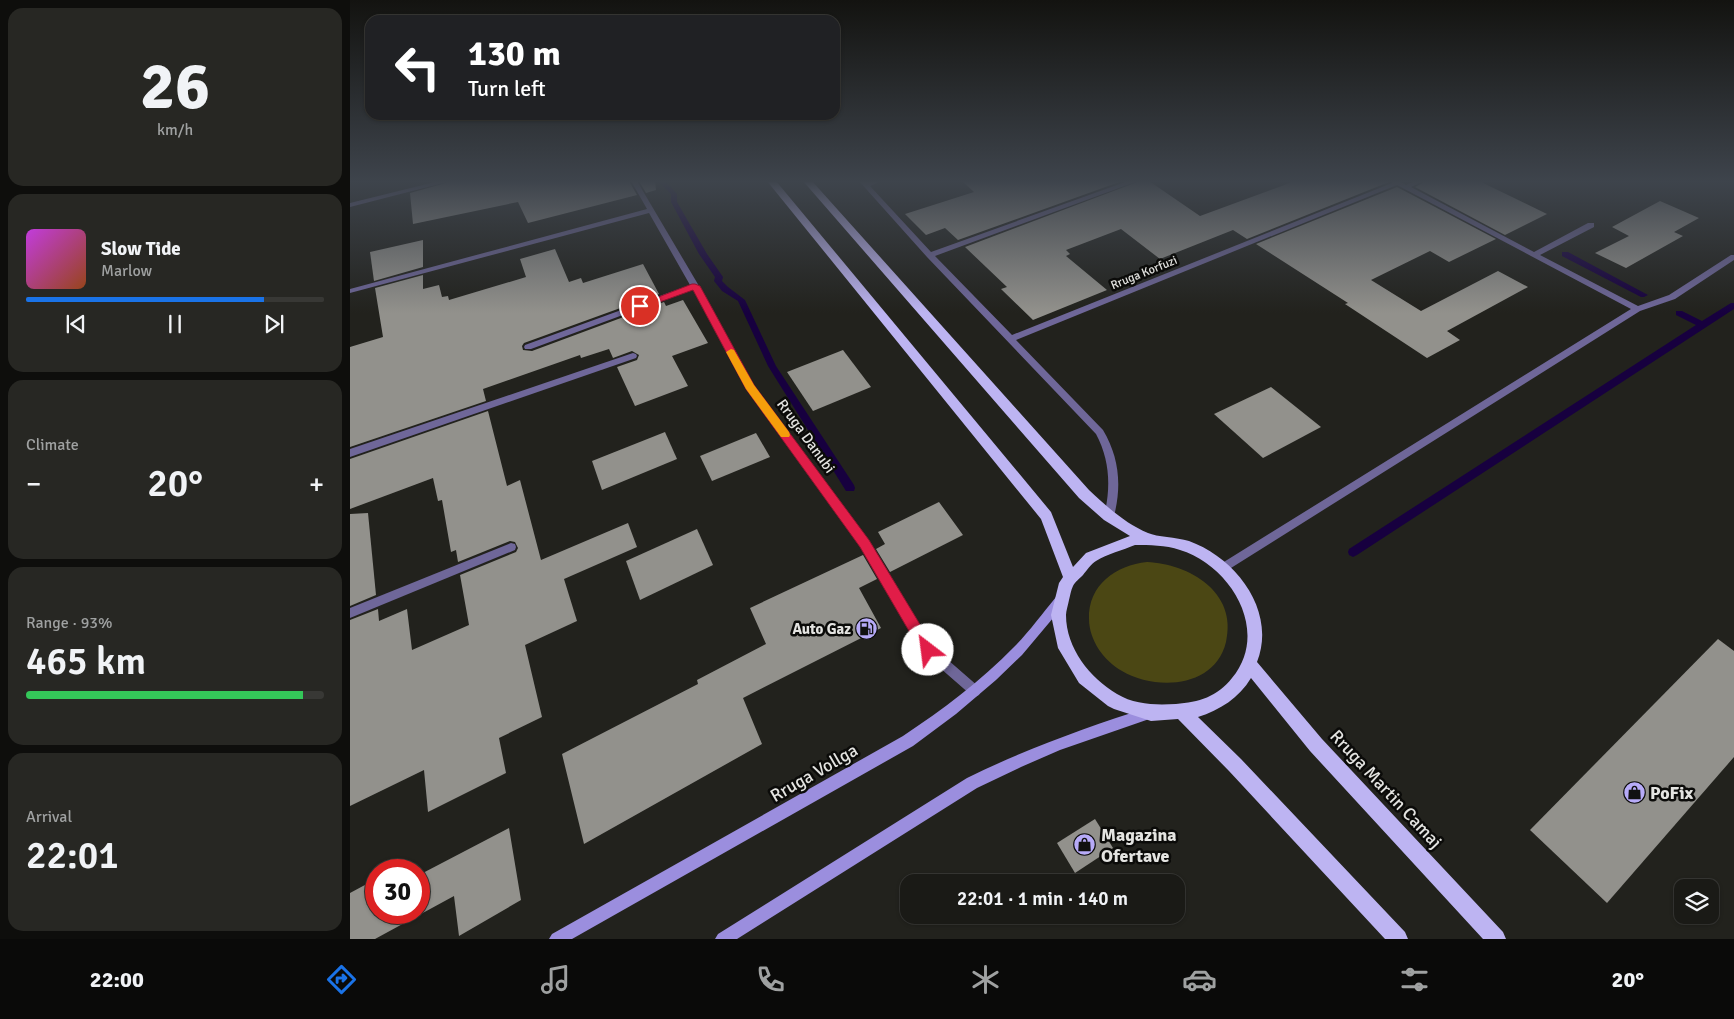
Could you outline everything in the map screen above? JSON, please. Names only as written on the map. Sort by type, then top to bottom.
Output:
[{"type":"main road","points":[[807,225],[1046,516],[1070,578]]},
{"type":"main road","points":[[846,225],[1084,494],[1109,516],[1147,540]]},
{"type":"main road","points":[[1147,540],[1174,543],[1188,547],[1212,560],[1223,568],[1241,589],[1253,613],[1256,639],[1250,664],[1235,687],[1212,704],[1183,713],[1150,713],[1120,704],[1093,688],[1072,665],[1061,639],[1058,626],[1060,601],[1070,578],[1087,560],[1097,553],[1121,543],[1147,540]]},
{"type":"main road","name":"Rruga Vollga","points":[[557,939],[908,741],[944,717],[1019,650],[1060,601]]},
{"type":"main road","name":"Rruga Martin Camaj","points":[[1250,664],[1316,745],[1496,939]]},
{"type":"main road","points":[[723,939],[988,775],[1051,746],[1150,713]]},
{"type":"main road","points":[[1183,713],[1234,764],[1398,939]]},
{"type":"main road","points":[[1475,916],[1507,939]]},
{"type":"street","points":[[350,291],[596,225]]},
{"type":"street","name":"Rruga Danubi","points":[[660,225],[750,387],[864,543],[928,650],[975,691]]},
{"type":"street","points":[[902,225],[1100,432],[1108,445],[1113,478],[1114,499],[1109,516]]},
{"type":"street","points":[[930,255],[1014,225]]},
{"type":"street","name":"Rruga Korfuzi","points":[[1010,339],[1290,225]]},
{"type":"street","points":[[1476,225],[1637,309]]},
{"type":"street","points":[[1534,255],[1592,225]]},
{"type":"street","points":[[1223,568],[1637,309],[1672,297],[1734,257]]},
{"type":"street","points":[[528,347],[695,286]]},
{"type":"street","points":[[350,453],[633,356]]},
{"type":"street","points":[[350,612],[510,547]]},
{"type":"shaded area","points":[[1147,562],[1179,568],[1194,575],[1207,584],[1217,595],[1225,609],[1228,624],[1226,642],[1220,657],[1210,669],[1197,677],[1167,683],[1136,677],[1122,671],[1109,662],[1095,642],[1089,619],[1093,596],[1106,579],[1115,572],[1125,567]]},
{"type":"building","points":[[916,225],[1000,225],[958,240],[945,228],[926,235]]},
{"type":"building","points":[[1024,225],[1282,225],[1247,239],[1233,230],[1160,259],[1121,229],[1066,250],[1070,254],[1066,256],[1107,290],[1033,320],[1001,289],[1007,287],[965,247]]},
{"type":"building","points":[[1303,225],[1469,225],[1496,239],[1449,262],[1430,251],[1371,280],[1421,311],[1498,271],[1528,287],[1447,331],[1460,340],[1427,358],[1345,304],[1348,303],[1256,244]]},
{"type":"building","points":[[1486,225],[1525,225],[1505,235]]},
{"type":"building","points":[[1616,225],[1687,225],[1674,232],[1683,236],[1626,268],[1595,253],[1629,236],[1612,227]]},
{"type":"building","points":[[423,240],[423,267],[374,281],[370,252]]},
{"type":"building","points":[[555,249],[569,282],[581,278],[583,283],[643,264],[659,294],[524,343],[522,346],[523,350],[532,351],[664,302],[666,306],[683,300],[708,343],[672,356],[688,386],[635,406],[617,367],[637,360],[639,355],[632,351],[613,358],[609,349],[581,358],[580,355],[483,389],[486,401],[350,447],[350,347],[383,337],[375,288],[423,275],[423,289],[439,285],[442,297],[448,296],[449,300],[526,277],[520,259]]},
{"type":"building","points":[[843,350],[871,387],[813,411],[787,372]]},
{"type":"building","points":[[1271,387],[1321,427],[1263,458],[1214,414]]},
{"type":"building","points":[[488,411],[507,486],[520,480],[541,560],[628,523],[637,547],[564,579],[577,621],[525,645],[542,717],[499,738],[506,773],[428,812],[424,770],[350,806],[350,620],[378,609],[379,621],[407,609],[412,650],[469,625],[460,575],[516,552],[518,548],[515,542],[510,541],[458,562],[456,550],[451,552],[442,500],[438,501],[433,478],[350,509],[350,459]]},
{"type":"building","points":[[665,432],[677,459],[602,490],[592,461]]},
{"type":"building","points":[[756,433],[770,457],[712,481],[700,456]]},
{"type":"building","points":[[939,502],[963,535],[890,572],[876,549],[885,544],[878,532]]},
{"type":"building","points":[[368,513],[376,595],[350,606],[350,514]]},
{"type":"building","points":[[697,529],[713,565],[640,600],[626,561]]},
{"type":"building","points":[[863,555],[877,579],[859,588],[881,628],[743,698],[762,744],[584,844],[562,754],[698,684],[697,680],[766,644],[750,608]]},
{"type":"building","name":"PoFix","points":[[1718,639],[1734,651],[1734,757],[1607,903],[1530,830]]},
{"type":"building","name":"Magazina Ofertave","points":[[1095,819],[1113,848],[1075,873],[1057,843]]},
{"type":"building","points":[[509,828],[521,900],[459,936],[454,896],[430,909],[430,869]]},
{"type":"building","points":[[365,885],[365,924],[403,924],[375,939],[350,939],[350,893]]},
{"type":"waterway","points":[[687,225],[703,254],[719,277],[718,281],[725,289],[741,300],[772,366],[850,488]]},
{"type":"waterway","points":[[1565,254],[1644,295]]},
{"type":"waterway","points":[[1702,325],[1734,305]]},
{"type":"waterway","points":[[1679,313],[1702,325]]},
{"type":"waterway","points":[[1353,552],[1702,325]]},
{"type":"slow traffic","points":[[731,352],[750,387],[785,435]]},
{"type":"place","name":"Auto Gaz","points":[[867,629]]},
{"type":"place","name":"PoFix","points":[[1634,793]]},
{"type":"place","name":"Magazina Ofertave","points":[[1085,845]]},
{"type":"route","points":[[640,306],[695,286],[750,387],[864,543],[928,650]]}]
